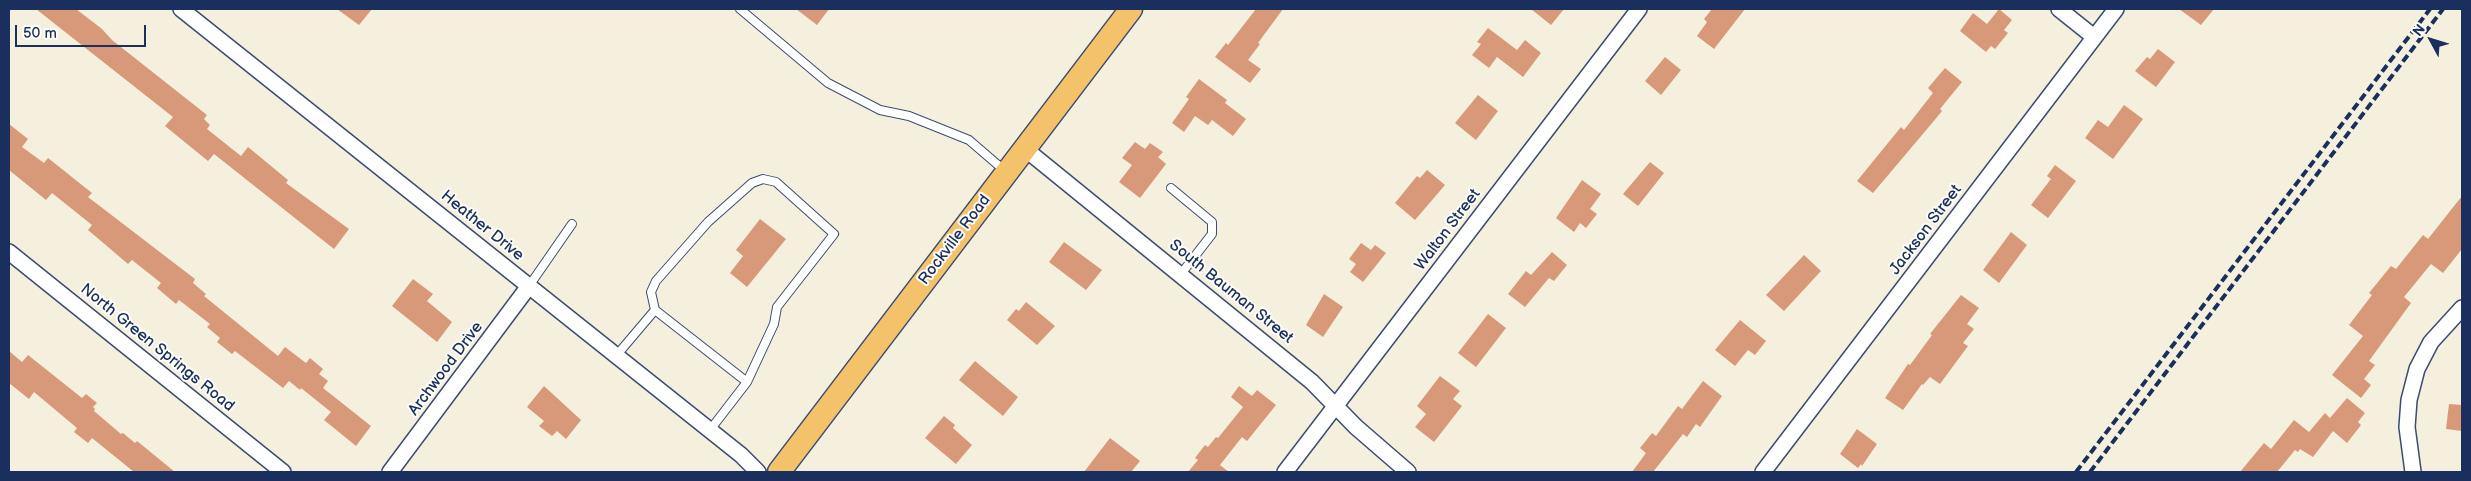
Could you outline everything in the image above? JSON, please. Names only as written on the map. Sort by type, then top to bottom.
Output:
[{"type":"main road","name":"Rockville Road","points":[[779,472],[1131,9]]},
{"type":"street","name":"Heather Drive","points":[[182,9],[710,430],[758,472]]},
{"type":"street","name":"Walton Street","points":[[1285,472],[1639,9]]},
{"type":"street","points":[[2059,9],[2094,37]]},
{"type":"street","name":"Jackson Street","points":[[1763,472],[2116,9]]},
{"type":"street","name":"South Bauman Street","points":[[1024,148],[1312,382],[1335,406],[1408,472]]},
{"type":"street","name":"North Green Springs Road","points":[[9,252],[283,472]]},
{"type":"street","name":"Archwood Drive","points":[[390,472],[529,286]]},
{"type":"street","points":[[2413,472],[2407,427],[2409,400],[2417,370],[2431,342],[2462,308]]},
{"type":"lane","points":[[740,9],[828,84],[880,110],[910,116],[969,140],[1006,172]]},
{"type":"lane","points":[[710,430],[746,382],[774,324],[777,307],[834,234],[776,182],[763,179],[752,183],[708,222],[656,281],[651,292],[655,310],[746,382]]},
{"type":"lane","points":[[1172,188],[1212,222],[1212,234],[1181,274]]},
{"type":"lane","points":[[529,286],[572,224]]},
{"type":"lane","points":[[616,356],[655,310]]},
{"type":"building","points":[[36,9],[76,9],[102,29],[112,40],[207,115],[204,119],[210,125],[207,129],[241,156],[248,147],[288,180],[286,183],[349,229],[334,249],[214,154],[208,161],[165,126],[173,117]]},
{"type":"building","points":[[337,9],[372,9],[359,25]]},
{"type":"building","points":[[796,9],[829,9],[817,25]]},
{"type":"building","points":[[1256,9],[1283,9],[1248,60],[1261,69],[1250,83],[1215,57],[1226,43],[1228,45]]},
{"type":"building","points":[[1531,9],[1564,9],[1551,25]]},
{"type":"building","points":[[1712,9],[1745,9],[1714,49],[1697,36],[1707,22],[1704,19]]},
{"type":"building","points":[[1999,9],[2012,20],[2004,30],[2008,33],[1995,49],[1991,46],[1986,52],[1960,31],[1973,13],[1987,24]]},
{"type":"building","points":[[2179,9],[2214,9],[2201,25]]},
{"type":"building","points":[[1488,28],[1517,50],[1525,40],[1541,53],[1523,77],[1497,57],[1489,68],[1472,55],[1481,44],[1477,42]]},
{"type":"building","points":[[2158,49],[2175,62],[2156,87],[2135,71],[2147,57],[2150,59]]},
{"type":"building","points":[[1665,57],[1681,70],[1661,95],[1645,81]]},
{"type":"building","points":[[1945,68],[1962,82],[1940,109],[1942,111],[1873,193],[1857,181],[1901,127],[1904,130],[1933,93],[1928,88]]},
{"type":"building","points":[[1199,79],[1227,100],[1225,103],[1246,119],[1233,136],[1212,120],[1208,125],[1195,116],[1184,132],[1172,123],[1189,99],[1186,97]]},
{"type":"building","points":[[1478,95],[1498,111],[1476,140],[1455,123]]},
{"type":"building","points":[[2124,105],[2143,119],[2113,159],[2085,138],[2098,120],[2108,127]]},
{"type":"building","points":[[9,124],[28,139],[22,147],[44,163],[48,158],[92,193],[88,197],[195,279],[193,283],[206,294],[204,296],[278,356],[285,347],[306,363],[310,358],[323,369],[319,374],[328,381],[323,388],[371,426],[356,446],[324,420],[331,412],[301,388],[300,390],[289,381],[283,388],[235,351],[232,354],[217,342],[220,338],[207,327],[210,324],[179,300],[176,304],[157,288],[161,283],[132,260],[128,264],[88,230],[92,225],[52,193],[46,200],[9,170]]},
{"type":"building","points":[[1135,142],[1145,149],[1150,143],[1163,152],[1158,157],[1166,164],[1140,198],[1119,182],[1132,165],[1122,158]]},
{"type":"building","points":[[1650,162],[1664,173],[1638,206],[1623,194]]},
{"type":"building","points":[[2055,165],[2076,181],[2048,218],[2031,205],[2051,179],[2047,176]]},
{"type":"building","points":[[1427,170],[1445,185],[1415,220],[1395,203],[1417,176],[1420,178]]},
{"type":"building","points":[[1582,180],[1601,194],[1590,209],[1597,214],[1586,228],[1580,223],[1574,232],[1556,218]]},
{"type":"building","points":[[2462,196],[2462,249],[2443,273],[2431,264],[2404,297],[2411,303],[2369,361],[2375,365],[2364,379],[2371,385],[2361,398],[2332,375],[2363,336],[2349,325],[2372,295],[2369,293],[2391,266],[2396,269],[2423,235],[2428,239]]},
{"type":"building","points":[[760,219],[786,239],[747,287],[730,273],[743,256],[736,250]]},
{"type":"building","points":[[2011,232],[2027,245],[1999,283],[1983,270]]},
{"type":"building","points":[[1064,242],[1102,270],[1086,290],[1049,262]]},
{"type":"building","points":[[1361,243],[1371,250],[1375,245],[1386,253],[1363,282],[1350,272],[1356,264],[1349,259]]},
{"type":"building","points":[[1552,252],[1567,265],[1554,281],[1549,278],[1525,307],[1508,294],[1526,271],[1531,275]]},
{"type":"building","points":[[1804,255],[1821,271],[1784,311],[1766,295]]},
{"type":"building","points":[[413,279],[433,294],[427,301],[452,322],[437,342],[392,306]]},
{"type":"building","points":[[1324,294],[1343,307],[1323,337],[1306,325]]},
{"type":"building","points":[[1961,295],[1979,308],[1967,324],[1974,329],[1963,343],[1968,346],[1940,384],[1930,377],[1922,384],[1903,410],[1885,398],[1908,364],[1910,365],[1932,335],[1930,334]]},
{"type":"building","points":[[1026,302],[1055,326],[1037,345],[1007,320],[1016,309],[1019,311]]},
{"type":"building","points":[[1488,314],[1506,328],[1476,367],[1458,353]]},
{"type":"building","points":[[1740,320],[1766,341],[1755,355],[1748,350],[1735,366],[1715,350]]},
{"type":"building","points":[[9,351],[22,362],[28,355],[82,398],[86,394],[97,403],[93,407],[94,411],[121,434],[123,433],[135,443],[137,441],[175,472],[134,472],[92,438],[88,443],[74,432],[77,428],[34,392],[29,399],[9,383]]},
{"type":"building","points":[[975,361],[1018,397],[1003,416],[959,380]]},
{"type":"building","points":[[1440,376],[1460,391],[1453,399],[1462,406],[1434,442],[1415,427],[1426,414],[1417,406]]},
{"type":"building","points":[[1703,381],[1722,396],[1700,427],[1696,424],[1687,437],[1683,434],[1653,472],[1632,472],[1646,453],[1640,448],[1652,433],[1656,436],[1678,406],[1682,409]]},
{"type":"building","points":[[544,386],[581,420],[566,439],[557,431],[552,436],[539,426],[544,421],[527,407]]},
{"type":"building","points":[[1239,386],[1252,396],[1257,390],[1276,405],[1247,441],[1242,437],[1220,465],[1229,472],[1188,472],[1198,460],[1195,458],[1205,445],[1208,447],[1216,437],[1218,438],[1243,407],[1231,397]]},
{"type":"building","points":[[2347,398],[2365,413],[2358,422],[2361,425],[2347,443],[2333,431],[2313,457],[2300,449],[2298,452],[2295,450],[2277,472],[2240,472],[2264,443],[2271,449],[2294,420],[2309,432],[2325,413],[2330,418]]},
{"type":"building","points":[[2449,404],[2462,405],[2462,431],[2446,429]]},
{"type":"building","points":[[944,416],[955,425],[953,428],[972,445],[956,464],[925,438]]},
{"type":"building","points":[[1857,429],[1877,444],[1862,466],[1861,464],[1858,468],[1840,454]]},
{"type":"building","points":[[1110,438],[1140,461],[1131,472],[1084,472]]},
{"type":"railway","points":[[2076,472],[2430,9]]},
{"type":"railway","points":[[2090,472],[2443,9]]}]
